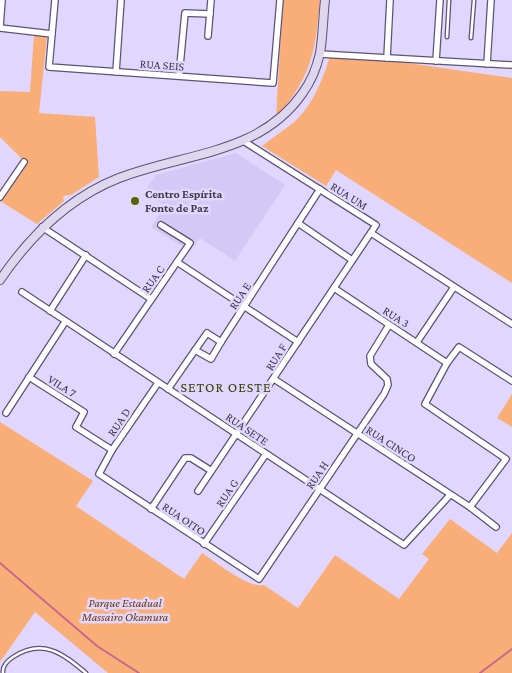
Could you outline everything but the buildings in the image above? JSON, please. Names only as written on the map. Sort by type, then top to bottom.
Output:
[{"type":"main road","points":[[0,280],[42,227],[80,198],[119,178],[245,142],[281,118],[295,104],[306,88],[320,54],[325,0]]},
{"type":"street","points":[[2,0],[0,27],[52,34],[55,0]]},
{"type":"street","points":[[116,72],[121,0]]},
{"type":"street","points":[[208,36],[211,0]]},
{"type":"street","name":"RUA SEIS","points":[[52,34],[49,67],[273,83],[280,0]]},
{"type":"street","points":[[387,58],[390,0]]},
{"type":"street","points":[[436,61],[440,0]]},
{"type":"street","points":[[487,64],[492,0]]},
{"type":"street","points":[[179,76],[185,13],[210,14]]},
{"type":"street","points":[[320,54],[512,65]]},
{"type":"street","name":"RUA UM","points":[[245,142],[376,225],[371,233]]},
{"type":"street","points":[[0,196],[24,162]]},
{"type":"street","name":"RUA E","points":[[195,350],[211,360],[320,189]]},
{"type":"street","points":[[298,222],[352,260]]},
{"type":"street","name":"RUA C","points":[[114,354],[190,244],[161,226]]},
{"type":"street","points":[[42,227],[151,299]]},
{"type":"street","points":[[371,233],[512,324]]},
{"type":"street","name":"RUA F","points":[[198,491],[210,470],[274,379],[371,233]]},
{"type":"street","points":[[50,311],[86,255]]},
{"type":"street","points":[[177,262],[298,342]]},
{"type":"street","points":[[418,342],[454,287]]},
{"type":"street","name":"RUA 3","points":[[334,288],[447,363]]},
{"type":"street","name":"RUA SETE","points":[[22,292],[266,454],[321,488],[404,545],[450,495]]},
{"type":"street","points":[[6,413],[65,322]]},
{"type":"street","name":"RUA H","points":[[259,579],[384,394],[388,381],[384,374],[371,364],[369,358],[389,325]]},
{"type":"street","points":[[168,389],[207,333],[221,342]]},
{"type":"street","points":[[470,507],[506,458],[425,404],[447,363],[459,347],[512,381]]},
{"type":"street","name":"VILA 7","points":[[29,377],[84,412],[76,427],[112,450]]},
{"type":"street","name":"RUA CINCO","points":[[274,379],[470,507],[496,527]]},
{"type":"street","name":"RUA D","points":[[99,474],[112,450],[158,383]]},
{"type":"street","name":"RUA G","points":[[204,544],[266,454]]},
{"type":"street","points":[[151,509],[185,458],[191,458],[210,470]]},
{"type":"street","name":"RUA OITO","points":[[99,474],[259,579]]},
{"type":"lane","points":[[447,38],[449,0]]},
{"type":"lane","points":[[472,38],[474,0]]},
{"type":"lane","points":[[2,673],[8,660],[24,651],[44,648],[61,653],[86,673]]},
{"type":"shaded area","points":[[236,153],[285,185],[235,261],[200,238],[190,251],[151,227],[164,206],[145,191],[156,175]]},
{"type":"green space","points":[[283,0],[320,0],[316,35],[310,63],[297,89],[276,117]]},
{"type":"green space","points":[[34,35],[47,36],[39,113],[95,117],[99,177],[71,195],[63,196],[64,201],[37,224],[0,201],[25,162],[0,137],[0,91],[30,92]]},
{"type":"green space","points":[[331,52],[512,78],[512,283],[336,170],[326,186],[262,146],[293,123],[312,100]]},
{"type":"green space","points":[[512,394],[512,427],[497,418]]},
{"type":"green space","name":"Parque Estadual Massairo Okamura","points":[[0,422],[93,481],[76,506],[184,579],[202,553],[241,579],[250,583],[264,585],[298,608],[335,555],[399,599],[429,559],[422,554],[450,519],[497,553],[512,533],[512,673],[108,673],[35,612],[0,662]]},
{"type":"waterway","points":[[0,563],[97,646],[139,673]]},
{"type":"waterway","points":[[480,673],[512,649]]},
{"type":"place","name":"Centro Espírita Fonte de Paz","points":[[135,201]]},
{"type":"district","name":"SETOR OESTE","points":[[226,387]]}]
